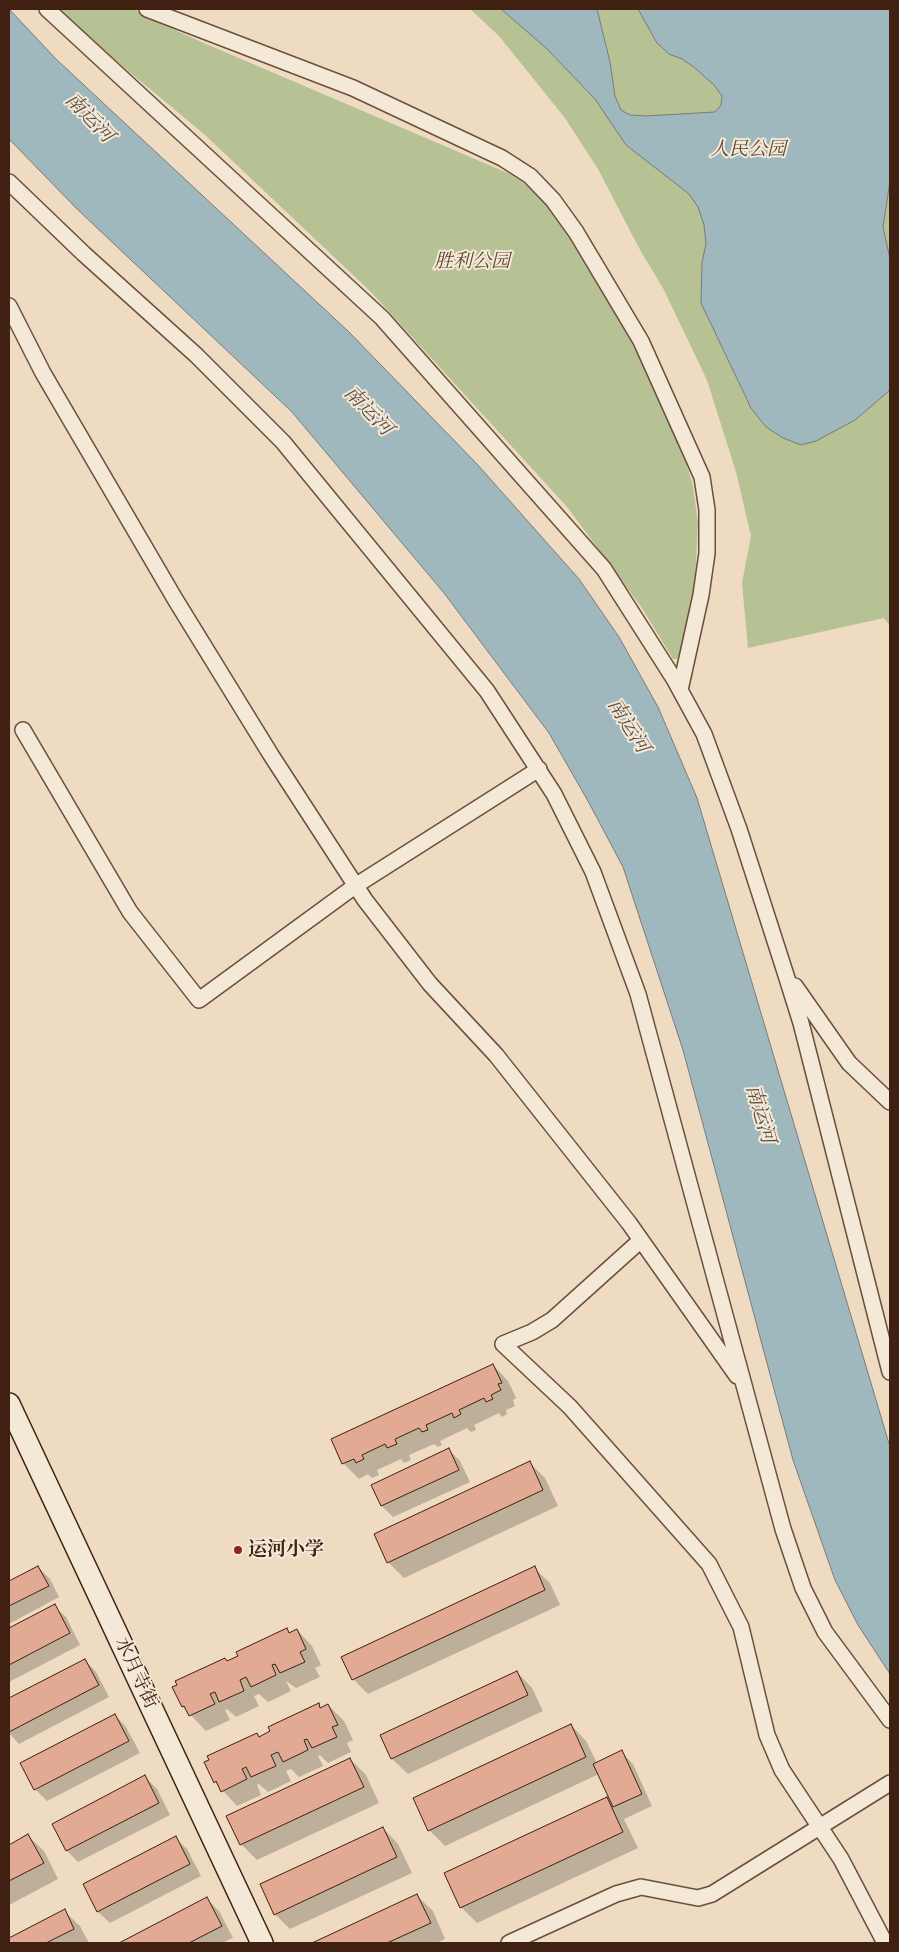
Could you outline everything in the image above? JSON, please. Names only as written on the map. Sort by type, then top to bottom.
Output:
[{"type":"street","points":[[47,9],[382,318],[604,570],[680,690],[704,734],[739,830],[801,1023],[890,1372]]},
{"type":"street","points":[[147,9],[353,88],[502,158],[530,176],[553,200],[576,232],[641,340],[702,477],[707,510],[707,553],[701,595],[680,690]]},
{"type":"street","points":[[9,182],[84,254],[196,355],[283,442],[487,691],[554,794],[592,872],[638,994],[782,1529],[803,1588],[826,1632],[890,1720]]},
{"type":"street","points":[[9,306],[43,374],[175,599],[270,755],[355,886],[430,984],[496,1055],[641,1240],[743,1385]]},
{"type":"street","points":[[23,730],[130,912],[199,1000],[355,886],[539,769]]},
{"type":"street","points":[[785,972],[849,1063],[890,1102]]},
{"type":"street","points":[[641,1240],[552,1320],[532,1332],[503,1344],[570,1407],[709,1564],[742,1627],[766,1735],[782,1770],[841,1859],[886,1943]]},
{"type":"street","name":"水月寺街","points":[[9,1404],[262,1943]]},
{"type":"street","points":[[509,1943],[616,1894],[641,1887],[698,1898],[712,1894],[821,1828],[890,1783]]},
{"type":"green space","name":"胜利公园","points":[[54,9],[134,9],[199,41],[510,174],[538,193],[573,241],[607,293],[671,421],[685,458],[693,486],[698,523],[695,581],[679,659],[673,659],[642,608],[568,508],[371,292],[204,134]]},
{"type":"green space","name":"人民公园","points":[[470,9],[890,9],[890,626],[884,618],[748,648],[742,583],[751,536],[736,472],[707,380],[664,290],[639,248],[598,169],[565,118],[499,36]]},
{"type":"water","name":"南运河","points":[[9,9],[56,59],[349,332],[477,464],[579,579],[619,637],[658,707],[697,798],[890,1447],[890,1674],[858,1625],[835,1580],[793,1460],[683,1050],[623,867],[549,733],[444,593],[292,412],[77,209],[9,139]]},
{"type":"water","name":"人民公园","points":[[501,9],[597,9],[610,62],[615,96],[621,110],[630,115],[646,116],[715,112],[721,105],[722,96],[714,85],[695,68],[682,59],[669,54],[657,43],[638,9],[890,9],[890,181],[883,227],[890,259],[890,390],[855,420],[816,441],[801,445],[783,438],[766,427],[751,408],[701,303],[702,262],[706,244],[704,225],[698,207],[689,194],[626,145],[595,99],[546,48]]},
{"type":"building","points":[[493,1364],[502,1383],[498,1384],[501,1390],[491,1395],[493,1399],[486,1402],[484,1398],[459,1410],[461,1414],[454,1418],[452,1413],[426,1425],[428,1430],[422,1432],[419,1428],[395,1439],[397,1444],[387,1448],[385,1444],[362,1455],[364,1459],[356,1463],[354,1459],[342,1464],[331,1439]]},
{"type":"building","points":[[449,1448],[459,1470],[381,1506],[371,1485]]},
{"type":"building","points":[[530,1461],[543,1490],[387,1563],[374,1534]]},
{"type":"building","points":[[38,1566],[49,1586],[9,1606],[9,1581]]},
{"type":"building","points":[[535,1566],[545,1590],[352,1680],[341,1657]]},
{"type":"building","points":[[55,1604],[70,1633],[9,1665],[9,1628]]},
{"type":"building","points":[[287,1628],[289,1633],[297,1629],[306,1649],[300,1652],[305,1662],[280,1673],[275,1664],[272,1665],[276,1675],[251,1687],[246,1677],[240,1680],[244,1691],[219,1702],[215,1692],[210,1694],[215,1704],[189,1716],[172,1687],[177,1685],[175,1681],[225,1658],[227,1661],[238,1656],[236,1652]]},
{"type":"building","points":[[85,1659],[99,1685],[9,1732],[9,1698]]},
{"type":"building","points":[[517,1671],[528,1695],[391,1759],[380,1735]]},
{"type":"building","points":[[319,1703],[320,1708],[328,1704],[338,1725],[332,1727],[337,1737],[312,1748],[307,1739],[304,1740],[308,1750],[283,1762],[278,1752],[271,1755],[276,1766],[251,1777],[246,1767],[242,1769],[247,1779],[221,1792],[216,1781],[214,1783],[204,1762],[209,1760],[207,1756],[257,1733],[259,1737],[270,1731],[268,1727]]},
{"type":"building","points":[[115,1714],[129,1741],[34,1790],[20,1763]]},
{"type":"building","points":[[571,1724],[586,1757],[428,1831],[413,1798]]},
{"type":"building","points":[[622,1750],[642,1794],[613,1807],[593,1764]]},
{"type":"building","points":[[350,1758],[364,1787],[240,1845],[226,1816]]},
{"type":"building","points":[[145,1775],[159,1803],[66,1851],[52,1824]]},
{"type":"building","points":[[607,1797],[623,1832],[460,1908],[444,1873]]},
{"type":"building","points":[[383,1827],[397,1857],[274,1915],[260,1884]]},
{"type":"building","points":[[28,1834],[44,1863],[9,1881],[9,1845]]},
{"type":"building","points":[[176,1836],[190,1864],[97,1912],[83,1884]]},
{"type":"building","points":[[417,1894],[431,1923],[387,1943],[312,1943]]},
{"type":"building","points":[[207,1897],[222,1926],[189,1943],[119,1943]]},
{"type":"building","points":[[65,1909],[74,1929],[46,1943],[9,1943],[9,1938]]},
{"type":"place","name":"运河小学","points":[[238,1550]]}]
